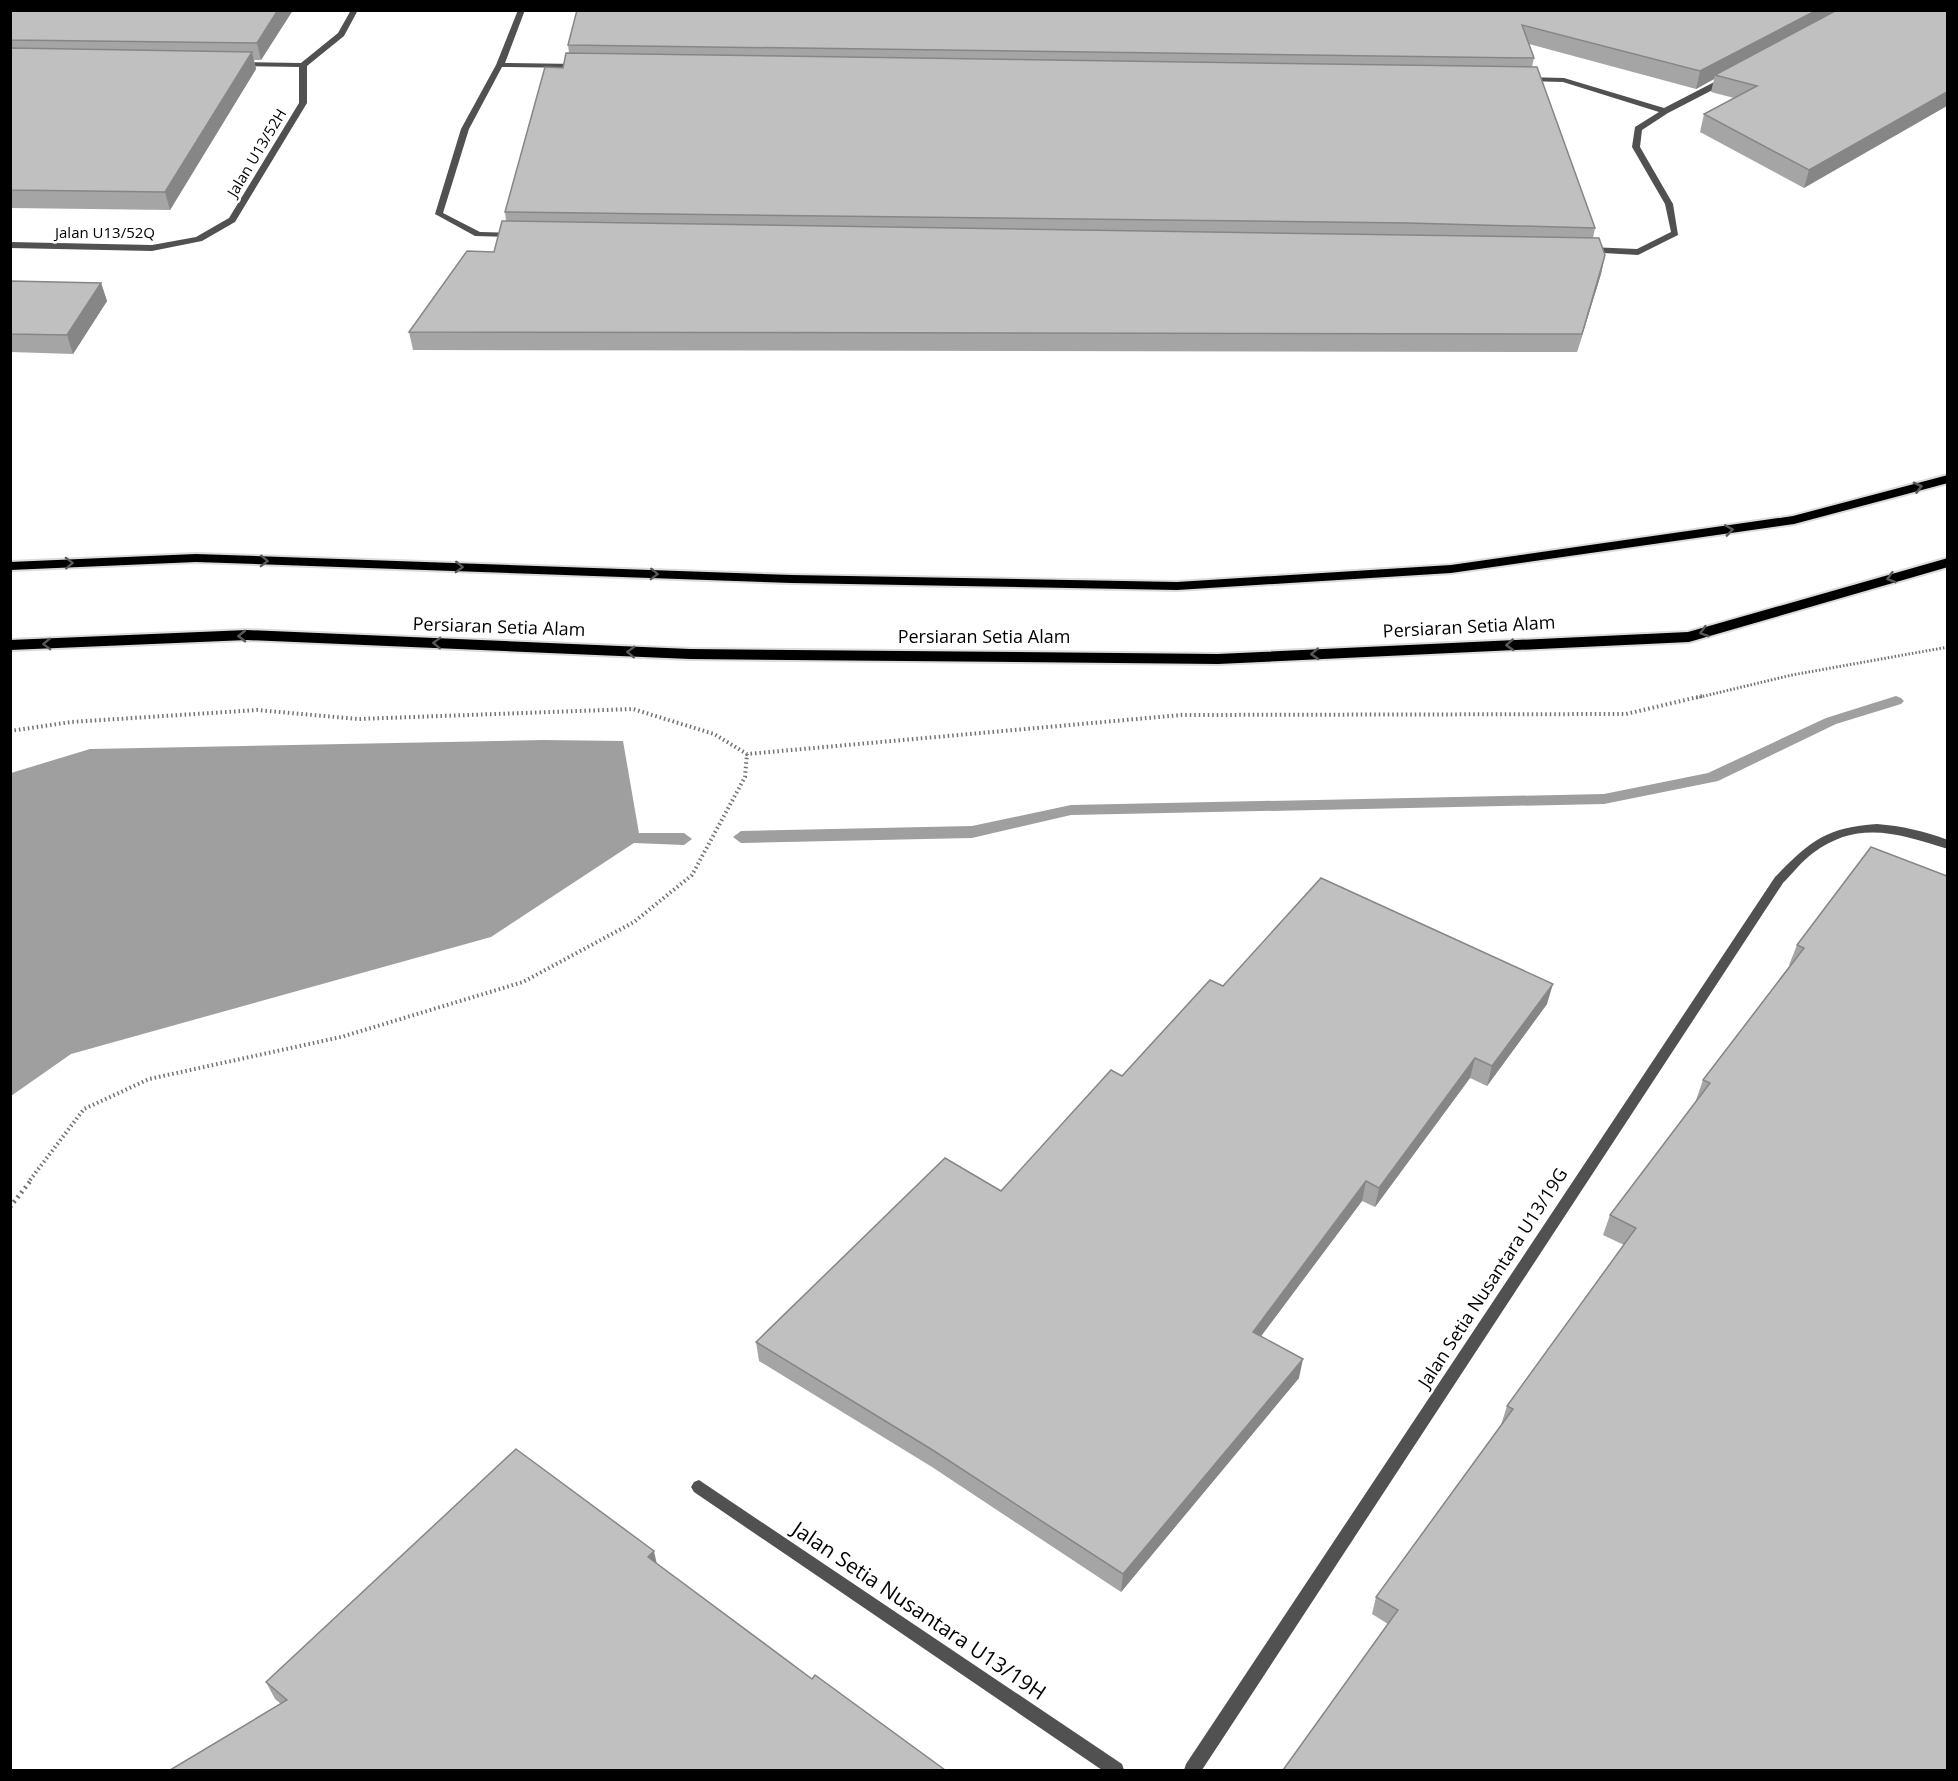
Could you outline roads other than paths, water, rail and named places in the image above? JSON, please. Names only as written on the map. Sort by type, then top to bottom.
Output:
[{"type":"highway","points":[[10,566],[196,558],[792,579],[1177,586],[1451,569],[1794,520],[1947,479]]},
{"type":"highway","name":"Persiaran Setia Alam","points":[[10,645],[246,635],[690,654],[1230,658],[1689,637],[1947,562]]},
{"type":"street","points":[[233,64],[303,65],[341,34],[355,10]]},
{"type":"street","points":[[522,10],[500,65],[465,129],[439,214],[478,234],[525,235]]},
{"type":"street","name":"Jalan U13/52H","points":[[199,239],[232,220],[303,103],[303,65]]},
{"type":"street","points":[[500,65],[595,66]]},
{"type":"street","points":[[1580,250],[1638,252],[1675,233],[1668,204],[1636,147],[1638,129],[1665,111],[1735,74]]},
{"type":"street","points":[[1516,79],[1563,80],[1665,111]]},
{"type":"street","name":"Jalan U13/52Q","points":[[10,245],[152,248],[199,239]]},
{"type":"street","name":"Jalan Setia Nusantara U13/19G","points":[[1192,1770],[1779,880],[1810,849],[1850,829],[1894,828],[1947,845]]},
{"type":"street","name":"Jalan Setia Nusantara U13/19H","points":[[699,1486],[1116,1770]]},
{"type":"waterway","points":[[741,837],[972,832],[1071,810],[1257,808],[1604,799],[1712,777],[1831,721],[1896,701]]},
{"type":"waterway","points":[[640,839],[684,839]]}]
